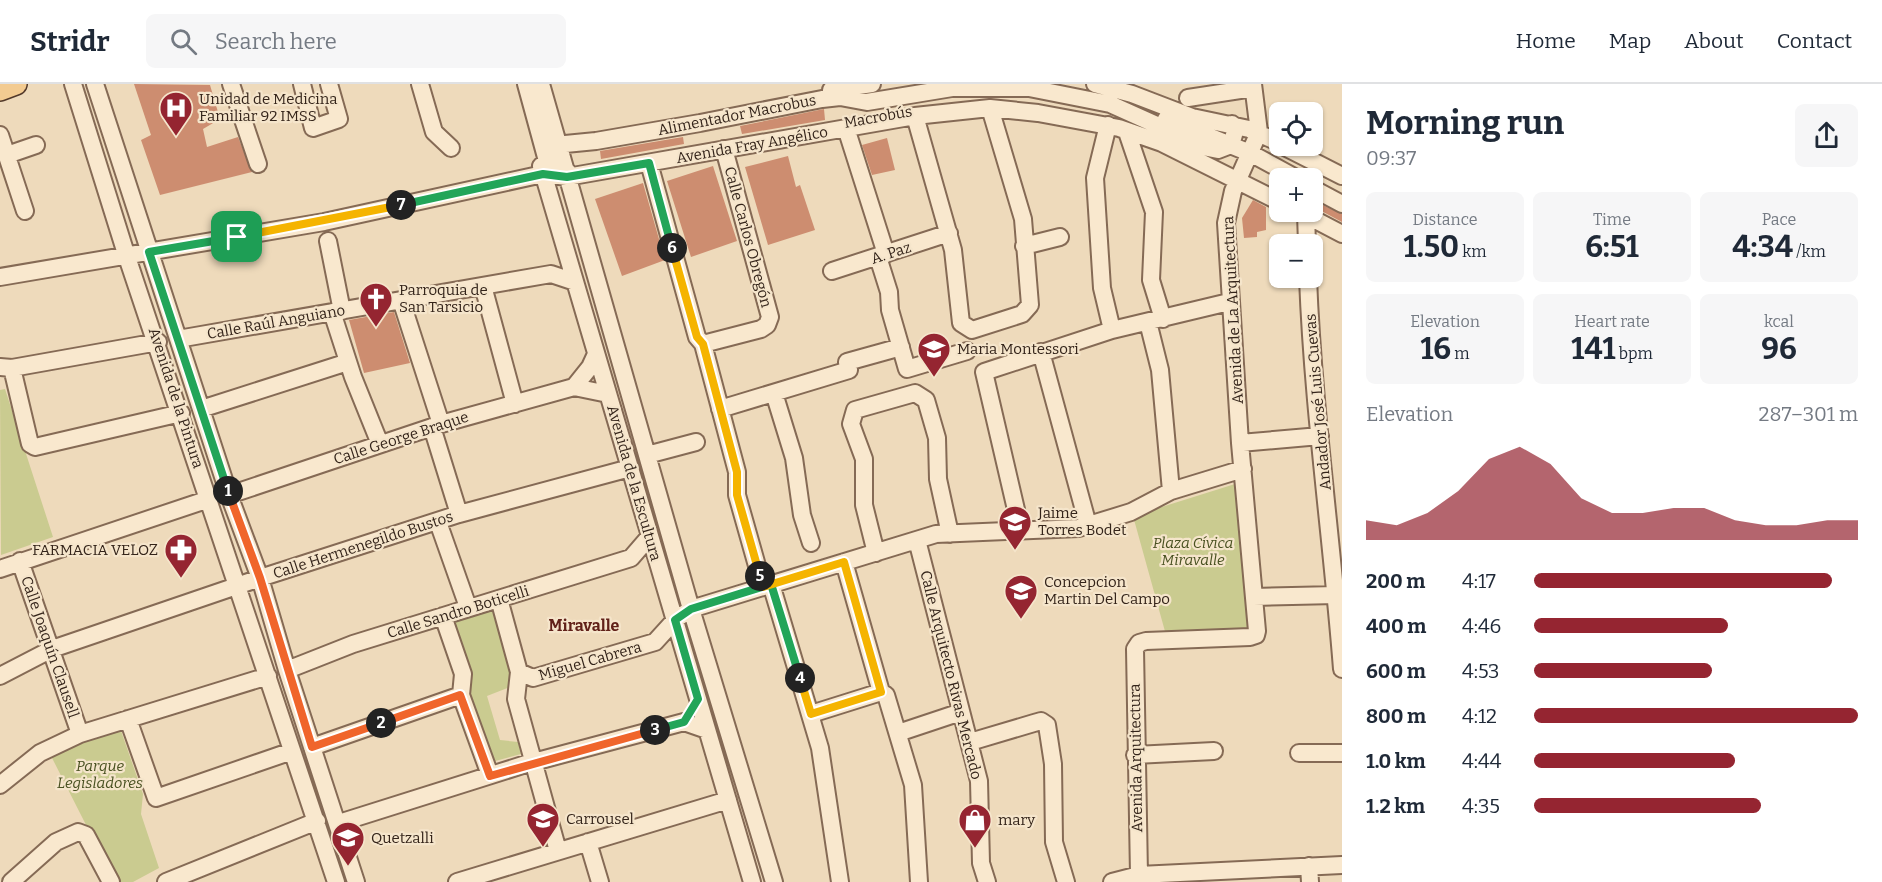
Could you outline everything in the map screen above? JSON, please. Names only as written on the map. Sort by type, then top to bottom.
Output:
[{"type":"main road","points":[[0,90],[16,84]]},
{"type":"street","name":"Avenida de la Pintura","points":[[73,84],[127,256],[158,342],[336,882]]},
{"type":"street","name":"Avenida de la Pintura","points":[[95,84],[201,409],[260,578],[287,670],[339,823],[356,882]]},
{"type":"street","points":[[231,84],[258,164]]},
{"type":"street","points":[[302,84],[313,128],[339,119],[329,84]]},
{"type":"street","points":[[420,84],[434,132],[451,148]]},
{"type":"street","name":"Avenida de la Escultura","points":[[516,84],[566,174],[691,609],[774,882]]},
{"type":"street","points":[[526,84],[547,137]]},
{"type":"street","points":[[531,84],[547,137],[547,161],[555,169],[566,174]]},
{"type":"street","name":"Avenida de la Escultura","points":[[542,84],[547,137],[543,174],[752,882]]},
{"type":"street","points":[[547,137],[588,136],[650,122],[872,84]]},
{"type":"street","name":"Macrobús","points":[[547,137],[597,146],[820,106],[857,107],[888,91],[929,84]]},
{"type":"street","points":[[1048,84],[1106,93],[1250,153],[1278,168]]},
{"type":"street","points":[[1095,84],[1132,94],[1192,117],[1232,124],[1269,137]]},
{"type":"street","points":[[1188,98],[1253,86],[1259,132]]},
{"type":"street","points":[[867,102],[951,88],[1029,88],[1110,104],[1208,148],[1218,150],[1231,146]]},
{"type":"street","name":"Macrobús","points":[[566,174],[922,110],[983,105],[1023,107],[1113,122],[1169,143],[1269,192]]},
{"type":"street","name":"Avenida Fray Angélico","points":[[0,277],[324,222],[543,174],[566,174],[649,163],[915,116],[990,108],[1038,113],[1108,125],[1162,143],[1269,196]]},
{"type":"street","points":[[915,116],[954,250],[961,323],[965,328],[972,330],[1027,310],[1030,304],[1023,219],[990,108]]},
{"type":"street","points":[[1231,146],[1236,128],[1232,124]]},
{"type":"street","points":[[1108,125],[1095,178],[1101,288],[1112,330]]},
{"type":"street","points":[[846,128],[882,256],[890,310],[907,369],[967,351]]},
{"type":"street","points":[[1127,132],[1154,212],[1151,280],[1171,491]]},
{"type":"street","name":"Avenida de La Arquitectura","points":[[1139,643],[1256,635],[1229,302],[1226,223],[1238,179],[1259,132]]},
{"type":"street","points":[[0,135],[26,211]]},
{"type":"street","points":[[7,155],[36,145]]},
{"type":"street","name":"Calle Carlos Obregón","points":[[703,344],[766,325],[770,317],[724,149]]},
{"type":"street","points":[[1304,156],[1342,176]]},
{"type":"street","points":[[649,163],[697,337],[703,344],[737,472],[737,495],[811,714],[820,748],[840,882]]},
{"type":"street","points":[[1323,194],[1342,204]]},
{"type":"street","points":[[1323,220],[1342,229]]},
{"type":"street","points":[[1322,222],[1342,234]]},
{"type":"street","name":"A. Paz","points":[[832,271],[949,233]]},
{"type":"street","points":[[1024,246],[1060,237]]},
{"type":"street","points":[[328,241],[337,312],[350,370],[380,444]]},
{"type":"street","points":[[551,274],[567,255]]},
{"type":"street","name":"Calle Raúl Anguiano","points":[[178,339],[551,274],[575,282]]},
{"type":"street","points":[[483,286],[515,404]]},
{"type":"street","name":"Andador José Luis Cuevas","points":[[1308,288],[1311,359],[1337,545],[1336,595],[1342,669]]},
{"type":"street","points":[[400,300],[459,514]]},
{"type":"street","points":[[1021,531],[984,372],[1112,330],[1229,302]]},
{"type":"street","points":[[158,342],[6,368],[30,444],[35,447],[181,413]]},
{"type":"street","points":[[720,409],[849,370],[847,362],[900,347]]},
{"type":"street","points":[[1041,352],[1088,525]]},
{"type":"street","points":[[574,387],[584,377],[596,354]]},
{"type":"street","points":[[201,409],[350,370]]},
{"type":"street","name":"Calle George Braque","points":[[230,495],[436,425],[574,387],[608,394]]},
{"type":"street","points":[[774,393],[794,458],[802,515],[811,543]]},
{"type":"street","points":[[876,552],[864,505],[864,459],[851,424],[852,416],[855,410],[915,393],[926,400],[937,438],[938,479],[950,534]]},
{"type":"street","points":[[1240,444],[1320,436]]},
{"type":"street","points":[[647,455],[696,442]]},
{"type":"street","name":"Calle Hermenegildo Bustos","points":[[0,676],[52,649],[260,578],[459,514],[630,468]]},
{"type":"street","name":"Miguel Cabrera","points":[[655,642],[675,620],[691,609],[876,552],[917,540],[950,534],[1061,530],[1088,525],[1131,512],[1171,491],[1243,469]]},
{"type":"street","points":[[0,569],[209,499]]},
{"type":"street","points":[[438,522],[468,607]]},
{"type":"street","points":[[650,536],[631,558],[660,568]]},
{"type":"street","name":"Calle Arquitecto Rivas Mercado","points":[[917,540],[979,781],[981,863],[987,882]]},
{"type":"street","name":"Calle Sandro Boticelli","points":[[287,670],[352,644],[631,558]]},
{"type":"street","name":"Calle Joaquín Clausell","points":[[20,561],[80,734]]},
{"type":"street","points":[[844,562],[881,692],[886,695],[913,785],[919,882]]},
{"type":"street","points":[[1254,597],[1336,595]]},
{"type":"street","points":[[499,599],[522,674],[516,699],[558,850]]},
{"type":"street","points":[[443,616],[463,674],[460,695],[490,776]]},
{"type":"street","name":"Miguel Cabrera","points":[[522,674],[533,678],[655,642],[684,649]]},
{"type":"street","name":"Avenida Arquitectura","points":[[1139,643],[1135,649],[1135,755],[1139,874]]},
{"type":"street","points":[[0,785],[40,753],[80,734],[268,676]]},
{"type":"street","points":[[811,714],[881,692]]},
{"type":"street","points":[[312,747],[460,695]]},
{"type":"street","points":[[684,722],[698,699]]},
{"type":"street","points":[[898,733],[961,712]]},
{"type":"street","points":[[128,719],[156,798],[292,752]]},
{"type":"street","points":[[970,742],[1041,721],[1047,725],[1053,764],[1054,842],[1066,882]]},
{"type":"street","points":[[339,823],[534,762],[684,722],[707,730]]},
{"type":"street","points":[[1135,755],[1214,751]]},
{"type":"street","points":[[1299,753],[1342,753]]},
{"type":"street","points":[[457,882],[728,800]]},
{"type":"street","points":[[166,882],[317,821]]},
{"type":"street","points":[[11,882],[56,842],[78,832],[86,836],[111,882]]},
{"type":"street","points":[[588,842],[600,882]]},
{"type":"street","points":[[1112,882],[1139,874],[1159,878],[1310,874],[1342,865]]},
{"type":"green space","points":[[5,389],[53,537],[1,555],[0,390]]},
{"type":"green space","name":"Plaza Cívica Miravalle","points":[[1235,484],[1251,632],[1166,635],[1133,516]]},
{"type":"green space","points":[[493,602],[515,685],[487,696],[500,740],[518,742],[521,754],[488,763],[447,616]]},
{"type":"green space","name":"Parque Legisladores","points":[[120,728],[143,794],[141,814],[159,868],[133,882],[115,882],[49,752]]},
{"type":"building","name":"Unidad de Medicina Familiar 92 IMSS","points":[[134,84],[210,85],[220,119],[203,129],[207,147],[238,137],[252,172],[160,195],[141,140],[151,135]]},
{"type":"building","points":[[824,109],[825,120],[742,134],[740,126]]},
{"type":"building","points":[[683,137],[684,144],[601,159],[600,151]]},
{"type":"building","points":[[887,138],[895,170],[872,175],[862,145]]},
{"type":"building","points":[[788,156],[796,187],[800,185],[815,230],[768,245],[745,167]]},
{"type":"building","points":[[713,166],[737,241],[691,257],[667,181]]},
{"type":"building","points":[[643,183],[665,260],[622,276],[595,199]]},
{"type":"building","points":[[1253,200],[1266,207],[1266,230],[1257,232],[1257,237],[1244,238],[1242,218]]},
{"type":"building","points":[[1323,205],[1342,214],[1342,222],[1323,212]]},
{"type":"building","name":"Parroquia de San Tarsicio","points":[[394,312],[410,363],[364,373],[349,320]]},
{"type":"place","name":"Unidad de Medicina Familiar 92 IMSS","points":[[176,137]]},
{"type":"place","name":"Parroquia de San Tarsicio","points":[[376,328]]},
{"type":"place","name":"Maria Montessori","points":[[934,378]]},
{"type":"place","name":"Jaime Torres Bodet","points":[[1015,551]]},
{"type":"place","name":"FARMACIA VELOZ","points":[[181,579]]},
{"type":"place","name":"Concepcion Martin Del Campo","points":[[1021,620]]},
{"type":"place","name":"Carrousel","points":[[543,848]]},
{"type":"place","name":"mary","points":[[975,849]]},
{"type":"place","name":"Quetzalli","points":[[348,867]]},
{"type":"district","name":"Miravalle","points":[[584,625]]},
{"type":"route","points":[[237,237],[149,252],[260,578],[312,747],[460,695],[490,776],[684,722],[698,699],[675,620],[691,609],[763,587],[771,584],[811,714],[881,692],[844,562],[771,584],[763,587],[737,495],[737,472],[703,344],[697,337],[649,163],[567,177],[543,174],[324,222],[237,237]]}]
